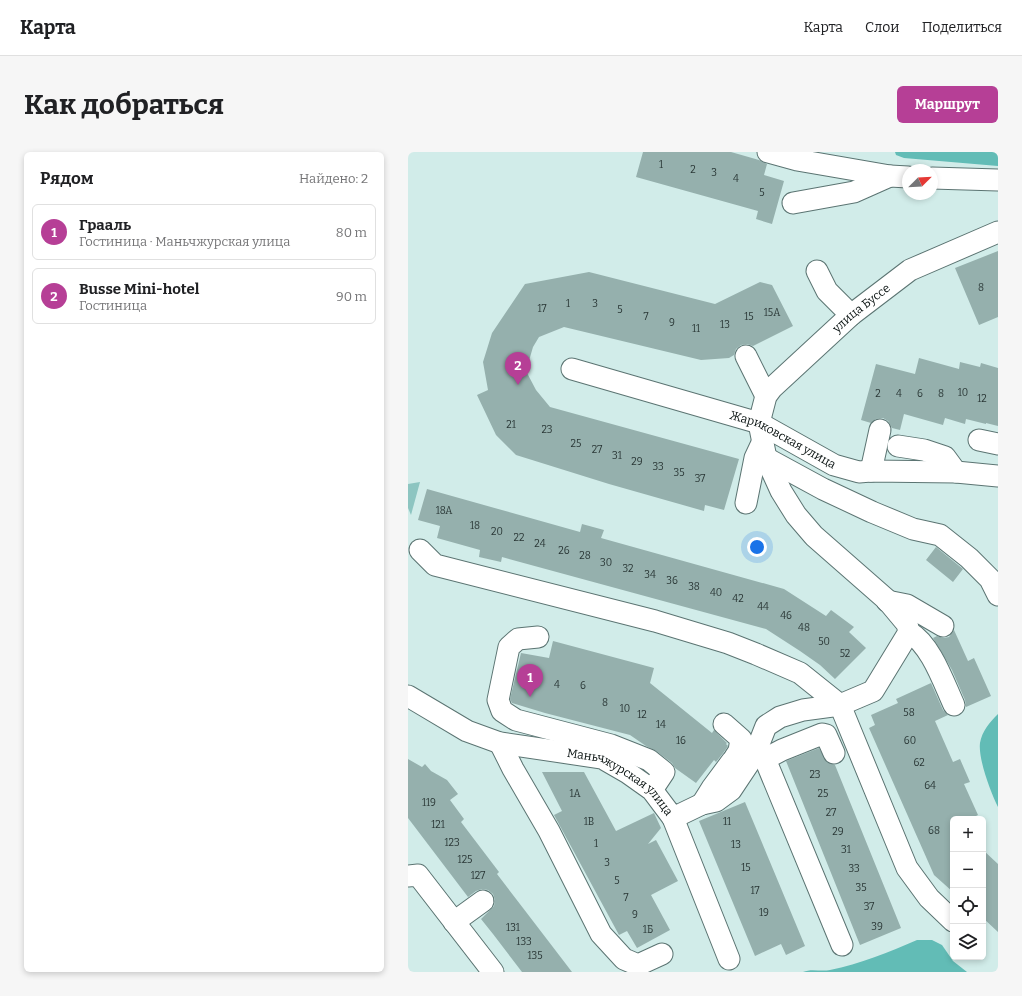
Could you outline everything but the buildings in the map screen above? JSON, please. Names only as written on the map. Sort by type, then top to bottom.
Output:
[{"type":"street","points":[[768,152],[797,160],[899,177]]},
{"type":"street","points":[[792,203],[854,192],[899,177]]},
{"type":"street","points":[[938,178],[998,180]]},
{"type":"street","name":"улица Буссе","points":[[746,503],[755,458],[763,441],[766,396],[772,388],[851,315],[910,270],[998,232]]},
{"type":"street","points":[[817,271],[827,291],[851,315]]},
{"type":"street","points":[[746,356],[766,396]]},
{"type":"street","name":"Жариковская улица","points":[[572,369],[763,441],[859,472],[956,472],[998,476]]},
{"type":"street","points":[[871,471],[880,430]]},
{"type":"street","points":[[763,441],[781,491],[796,515],[814,536],[887,600],[907,624],[909,632],[918,637],[936,664],[954,705]]},
{"type":"street","name":"Жариковская улица","points":[[763,441],[822,489],[913,529],[940,535],[969,558],[990,579],[998,595]]},
{"type":"street","points":[[898,446],[924,450],[945,457],[956,472]]},
{"type":"street","points":[[420,550],[435,565],[655,621],[728,643],[800,673],[840,704],[907,868],[929,898],[950,917]]},
{"type":"street","points":[[887,600],[907,605],[943,626]]},
{"type":"street","name":"Маньчжурская улица","points":[[408,696],[467,731],[500,743],[602,758],[628,773],[652,790],[673,818],[702,804],[716,801],[731,790],[747,758],[766,726],[780,717],[803,710],[840,704],[873,691],[909,632]]},
{"type":"street","points":[[538,637],[518,639],[509,647],[498,700],[502,711],[516,720],[611,744],[649,760],[664,772],[652,790]]},
{"type":"street","points":[[724,724],[741,739],[739,751],[747,758],[842,945]]},
{"type":"street","points":[[747,758],[782,750],[822,734],[826,735],[834,753]]},
{"type":"street","points":[[500,743],[513,769],[549,831],[601,934],[624,960],[638,965],[662,954]]},
{"type":"street","points":[[673,818],[729,958]]},
{"type":"street","points":[[411,871],[454,922],[493,972]]},
{"type":"street","points":[[454,922],[483,901]]},
{"type":"shaded area","points":[[895,152],[998,152],[998,166],[904,158],[896,155]]},
{"type":"shaded area","points":[[420,482],[411,515],[408,508],[408,484]]},
{"type":"shaded area","points":[[998,714],[998,807],[986,776],[981,758],[980,743],[984,731]]},
{"type":"shaded area","points":[[917,940],[932,940],[942,945],[950,957],[950,960],[952,960],[967,972],[803,972],[810,970],[830,970],[885,953]]},
{"type":"place","name":"Busse Mini-hotel","points":[[518,385]]},
{"type":"place","name":"Грааль","points":[[530,697]]}]
